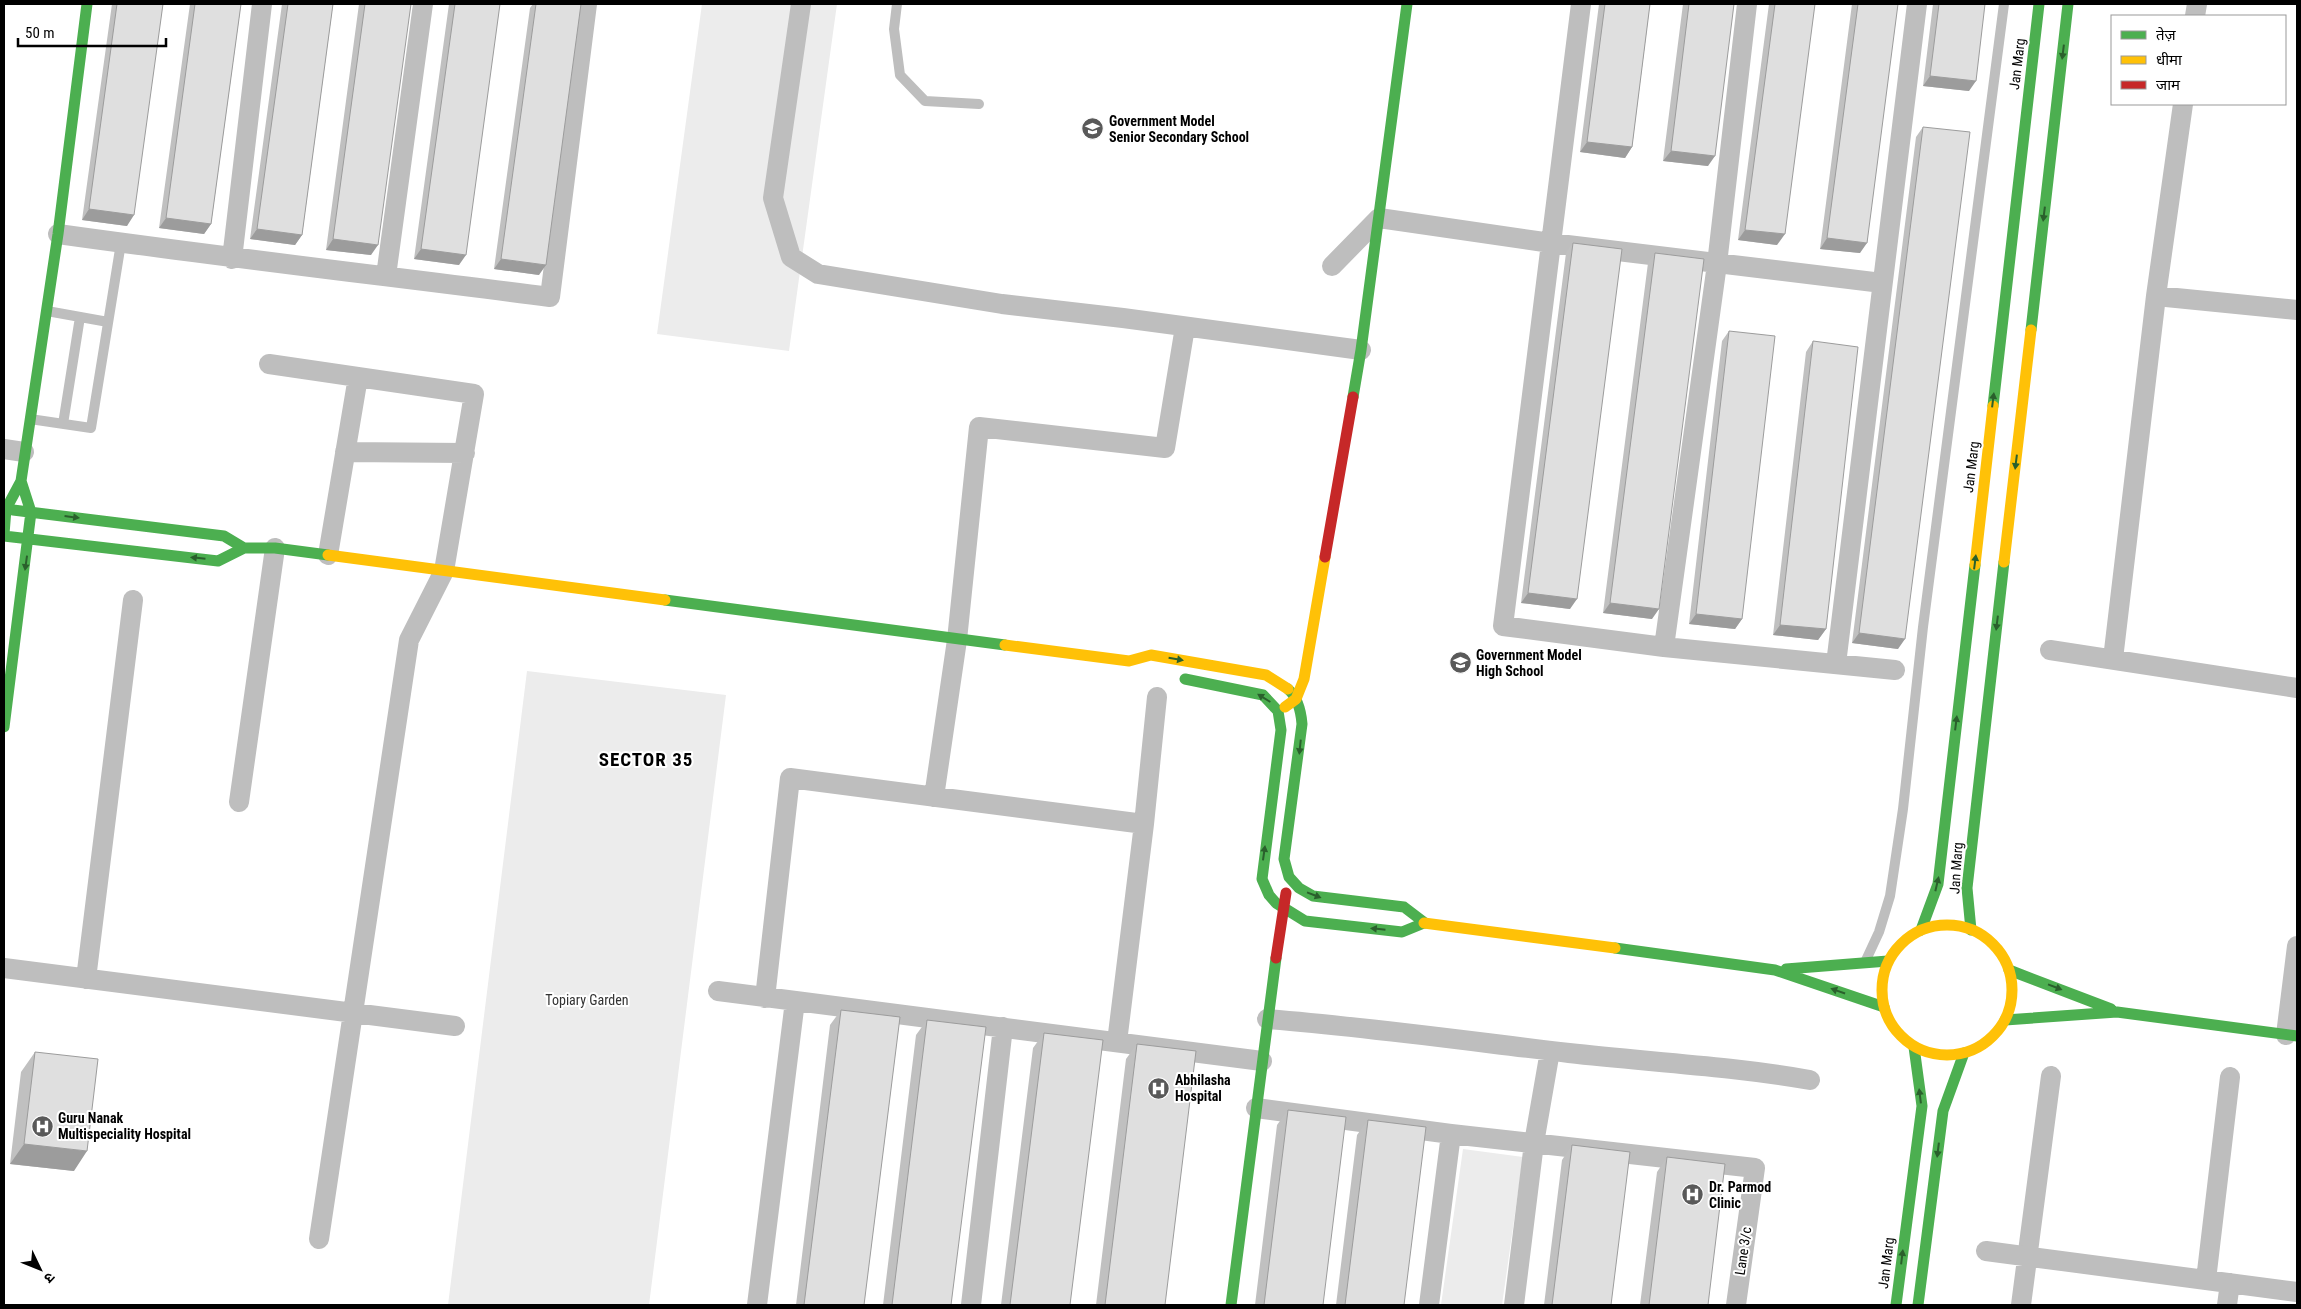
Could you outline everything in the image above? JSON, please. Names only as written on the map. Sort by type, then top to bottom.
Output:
[{"type":"street","points":[[87,4],[58,234],[21,481],[6,509],[4,535],[29,540],[218,560],[244,548],[275,548],[957,640],[1129,661],[1151,655],[1266,675],[1280,682],[1296,699],[1301,712],[1302,724],[1284,859],[1289,877],[1267,1018],[1231,1305]]},
{"type":"street","points":[[232,259],[262,4]]},
{"type":"street","points":[[386,276],[422,4]]},
{"type":"street","points":[[58,234],[232,259],[550,297],[588,4]]},
{"type":"street","points":[[801,4],[773,198],[791,257],[818,274],[1002,304],[1361,350]]},
{"type":"street","points":[[1278,711],[1296,699],[1304,679],[1361,350],[1407,4]]},
{"type":"street","points":[[1581,4],[1503,626],[1664,647],[1895,670]]},
{"type":"street","points":[[1664,647],[1717,264],[1747,4]]},
{"type":"street","points":[[1836,664],[1917,4]]},
{"type":"street","name":"Jan Marg","points":[[1921,930],[1938,884],[2039,4]]},
{"type":"street","name":"Jan Marg","points":[[1971,930],[1967,888],[2068,4]]},
{"type":"street","points":[[2113,659],[2156,296],[2183,105]]},
{"type":"street","points":[[1379,218],[1551,243],[1882,283]]},
{"type":"street","points":[[1332,266],[1379,218]]},
{"type":"street","points":[[2156,296],[2297,310]]},
{"type":"street","points":[[934,797],[957,640],[979,428],[1165,448],[1185,327]]},
{"type":"street","points":[[268,364],[474,394],[444,571],[409,640],[319,1239]]},
{"type":"street","points":[[328,555],[358,377]]},
{"type":"street","points":[[4,449],[24,452]]},
{"type":"street","points":[[345,452],[465,453]]},
{"type":"street","points":[[4,727],[5,707],[29,540],[31,512],[21,481]]},
{"type":"street","points":[[6,509],[224,536],[244,548]]},
{"type":"street","points":[[239,802],[275,548]]},
{"type":"street","points":[[86,979],[132,600]]},
{"type":"street","points":[[2050,650],[2297,688]]},
{"type":"street","points":[[1129,661],[1141,669]]},
{"type":"street","points":[[1178,678],[1263,695],[1278,711],[1281,730],[1262,879],[1269,895],[1284,909],[1304,921],[1402,932],[1426,923],[1775,970],[1884,1007]]},
{"type":"street","points":[[1117,1042],[1144,824],[1157,697]]},
{"type":"street","points":[[765,998],[790,778],[1144,824]]},
{"type":"street","points":[[1289,877],[1299,888],[1313,896],[1404,907],[1426,923]]},
{"type":"street","points":[[1952,924],[1985,936],[1997,947],[2009,970],[2012,995],[2005,1020],[1989,1040],[1964,1053],[1941,1055],[1914,1046],[1889,1022],[1884,1007],[1882,984],[1888,961],[1905,940],[1921,930],[1952,924]]},
{"type":"street","points":[[2005,1020],[2117,1012],[2291,1035],[2297,946]]},
{"type":"street","points":[[1775,970],[1888,961]]},
{"type":"street","points":[[4,968],[455,1026]]},
{"type":"street","points":[[2009,970],[2117,1012]]},
{"type":"street","points":[[718,992],[1262,1061]]},
{"type":"street","points":[[757,1305],[795,1001]]},
{"type":"street","points":[[1267,1018],[1371,1027],[1550,1050],[1717,1066],[1810,1080]]},
{"type":"street","points":[[971,1305],[1003,1027]]},
{"type":"street","name":"Jan Marg","points":[[1896,1305],[1922,1106],[1914,1046]]},
{"type":"street","points":[[1514,1305],[1534,1143],[1550,1050]]},
{"type":"street","points":[[1918,1305],[1942,1111],[1964,1053]]},
{"type":"street","points":[[2021,1305],[2051,1076]]},
{"type":"street","points":[[2206,1280],[2230,1077]]},
{"type":"street","points":[[1256,1108],[1534,1143]]},
{"type":"street","points":[[1429,1305],[1452,1134]]},
{"type":"street","name":"Lane 3/c","points":[[1534,1143],[1755,1168],[1736,1305]]},
{"type":"street","points":[[1986,1251],[2297,1292]]},
{"type":"street","points":[[2228,1305],[2230,1283]]},
{"type":"lane","points":[[897,4],[894,29],[900,75],[925,101],[979,104]]},
{"type":"lane","points":[[1865,963],[1879,932],[1890,896],[1903,809],[1923,627],[2004,4]]},
{"type":"lane","points":[[29,419],[92,428],[121,243]]},
{"type":"lane","points":[[46,310],[108,322]]},
{"type":"lane","points":[[63,424],[80,317]]},
{"type":"green space","points":[[702,4],[837,4],[789,351],[657,334]]},
{"type":"green space","name":"Topiary Garden","points":[[527,671],[726,695],[649,1305],[448,1305]]},
{"type":"green space","points":[[1463,1149],[1523,1157],[1502,1305],[1441,1305]]},
{"type":"building","points":[[117,4],[163,4],[134,215],[89,209]]},
{"type":"building","points":[[195,4],[241,4],[211,224],[166,218]]},
{"type":"building","points":[[288,4],[333,4],[302,235],[257,229]]},
{"type":"building","points":[[365,4],[411,4],[378,245],[333,239]]},
{"type":"building","points":[[455,4],[500,4],[466,255],[421,249]]},
{"type":"building","points":[[536,4],[581,4],[546,265],[501,259]]},
{"type":"building","points":[[1605,4],[1650,4],[1632,147],[1587,142]]},
{"type":"building","points":[[1689,4],[1734,4],[1715,156],[1671,151]]},
{"type":"building","points":[[1775,4],[1815,4],[1785,234],[1745,230]]},
{"type":"building","points":[[1858,4],[1898,4],[1867,243],[1827,238]]},
{"type":"building","points":[[1939,4],[1985,4],[1976,81],[1930,76]]},
{"type":"building","points":[[1923,127],[1970,132],[1905,639],[1859,633]]},
{"type":"building","points":[[1573,243],[1622,249],[1577,599],[1528,593]]},
{"type":"building","points":[[1655,253],[1704,259],[1659,609],[1610,603]]},
{"type":"building","points":[[1729,331],[1775,336],[1742,619],[1696,614]]},
{"type":"building","points":[[1813,341],[1858,347],[1826,629],[1780,625]]},
{"type":"building","points":[[841,1010],[900,1017],[864,1305],[804,1305]]},
{"type":"building","points":[[927,1020],[986,1027],[951,1305],[892,1305]]},
{"type":"building","points":[[1044,1033],[1103,1040],[1070,1305],[1010,1305]]},
{"type":"building","points":[[1137,1044],[1196,1051],[1165,1305],[1105,1305]]},
{"type":"building","points":[[35,1052],[98,1059],[87,1151],[24,1144]]},
{"type":"building","points":[[1288,1110],[1346,1117],[1323,1305],[1264,1305]]},
{"type":"building","points":[[1368,1120],[1426,1127],[1404,1305],[1345,1305]]},
{"type":"building","points":[[1572,1145],[1630,1152],[1611,1305],[1552,1305]]},
{"type":"building","points":[[1667,1157],[1725,1164],[1708,1305],[1649,1305]]},
{"type":"traffic: fast","points":[[4,534],[6,509],[21,481],[58,234],[87,4]]},
{"type":"traffic: fast","points":[[1353,397],[1361,350],[1407,4]]},
{"type":"traffic: fast","points":[[1993,406],[2039,4]]},
{"type":"traffic: fast","points":[[2031,330],[2068,4]]},
{"type":"traffic: fast","points":[[4,727],[31,512],[21,481]]},
{"type":"traffic: fast","points":[[13,510],[224,536],[244,548]]},
{"type":"traffic: fast","points":[[4,536],[218,561],[244,548],[275,548],[328,555]]},
{"type":"traffic: fast","points":[[1971,930],[1967,888],[2004,562]]},
{"type":"traffic: fast","points":[[1921,930],[1938,884],[1975,565]]},
{"type":"traffic: fast","points":[[665,600],[1005,645]]},
{"type":"traffic: fast","points":[[1185,679],[1263,695],[1278,711],[1281,730],[1262,879],[1269,895],[1276,903],[1305,921],[1402,932],[1424,923]]},
{"type":"traffic: fast","points":[[1288,689],[1298,705],[1302,724],[1284,859],[1289,877],[1299,888],[1313,896],[1404,907],[1425,923]]},
{"type":"traffic: fast","points":[[1615,948],[1775,970],[1884,1007]]},
{"type":"traffic: fast","points":[[1231,1305],[1276,958]]},
{"type":"traffic: fast","points":[[1786,969],[1888,961]]},
{"type":"traffic: fast","points":[[2009,970],[2111,1009]]},
{"type":"traffic: fast","points":[[2005,1020],[2117,1012],[2297,1036]]},
{"type":"traffic: fast","points":[[1896,1305],[1922,1106],[1914,1047]]},
{"type":"traffic: fast","points":[[1918,1305],[1943,1111],[1964,1053]]},
{"type":"traffic: slow","points":[[2004,562],[2031,330]]},
{"type":"traffic: slow","points":[[1975,565],[1993,406]]},
{"type":"traffic: slow","points":[[328,555],[665,600]]},
{"type":"traffic: slow","points":[[1285,707],[1296,699],[1304,679],[1325,557]]},
{"type":"traffic: slow","points":[[1005,645],[1129,661],[1151,655],[1266,675],[1288,689]]},
{"type":"traffic: slow","points":[[1424,923],[1615,948]]},
{"type":"traffic: slow","points":[[1947,925],[1972,930],[1993,944],[2007,965],[2012,990],[2007,1015],[1993,1036],[1972,1050],[1947,1055],[1922,1050],[1901,1036],[1887,1015],[1882,990],[1887,965],[1901,944],[1922,930],[1947,925]]},
{"type":"traffic: jam","points":[[1325,557],[1353,397]]},
{"type":"traffic: jam","points":[[1276,958],[1286,893]]},
{"type":"place","name":"Government Model Senior Secondary School","points":[[1093,129]]},
{"type":"place","name":"Government Model High School","points":[[1460,663]]},
{"type":"place","name":"Abhilasha Hospital","points":[[1159,1088]]},
{"type":"place","name":"Guru Nanak Multispeciality Hospital","points":[[42,1126]]},
{"type":"place","name":"Dr. Parmod Clinic","points":[[1693,1195]]},
{"type":"district","name":"SECTOR 35","points":[[646,759]]}]
